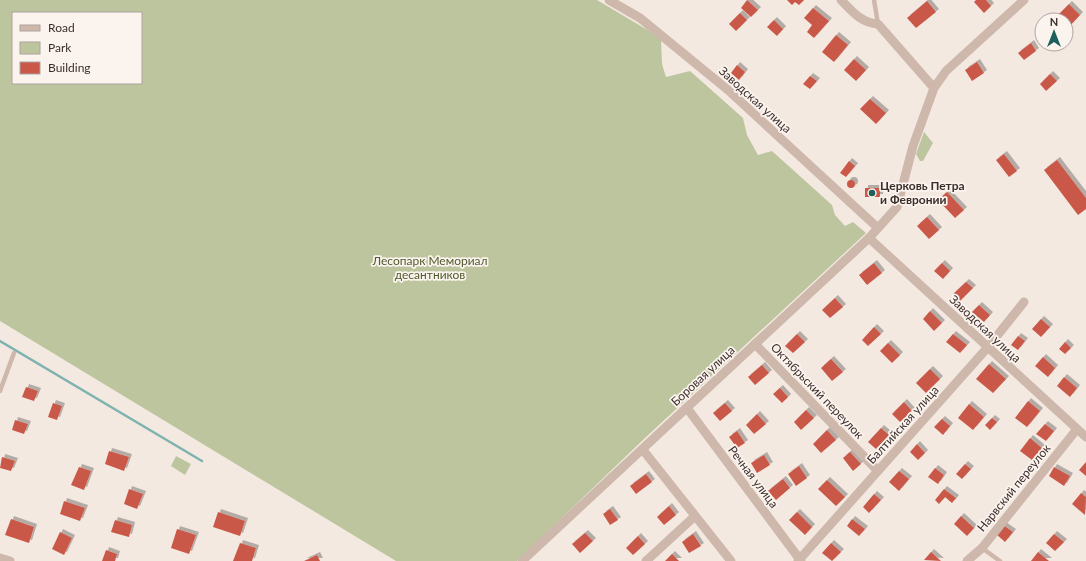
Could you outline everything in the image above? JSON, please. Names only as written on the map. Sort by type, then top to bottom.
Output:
[{"type":"street","name":"Заводская улица","points":[[609,0],[645,22],[728,90],[878,228]]},
{"type":"street","points":[[841,0],[860,19],[868,23],[878,24],[934,88],[946,71],[1024,0]]},
{"type":"street","name":"Боровая улица","points":[[522,561],[869,238],[897,207],[914,146],[934,88]]},
{"type":"street","name":"Заводская улица","points":[[869,238],[1086,437]]},
{"type":"street","name":"Балтийская улица","points":[[799,560],[988,347],[1024,302]]},
{"type":"street","name":"Октябрьский переулок","points":[[755,344],[878,471]]},
{"type":"street","name":"Речная улица","points":[[686,408],[799,560]]},
{"type":"street","name":"Нарвский переулок","points":[[967,561],[982,548],[1077,429]]},
{"type":"street","points":[[643,450],[731,561]]},
{"type":"street","points":[[646,561],[695,516]]},
{"type":"street","points":[[0,558],[10,561]]},
{"type":"lane","points":[[874,0],[878,24]]},
{"type":"lane","points":[[0,391],[14,353]]},
{"type":"lane","points":[[982,548],[1000,561]]},
{"type":"green space","name":"Лесопарк Мемориал десантников","points":[[0,0],[597,0],[661,38],[662,64],[666,77],[690,71],[743,118],[747,135],[758,155],[772,151],[832,205],[835,215],[845,226],[853,222],[866,233],[645,438],[517,561],[396,561],[0,321]]},
{"type":"green space","points":[[924,132],[933,143],[923,161],[920,161],[916,154]]},
{"type":"green space","points":[[176,456],[191,464],[185,475],[171,466]]},
{"type":"building","points":[[747,0],[758,10],[751,17],[741,8]]},
{"type":"building","points":[[787,0],[804,0],[799,5],[795,2],[792,5]]},
{"type":"building","points":[[976,0],[986,0],[991,6],[984,13],[974,2]]},
{"type":"building","points":[[927,1],[936,12],[916,28],[907,18]]},
{"type":"building","points":[[1069,4],[1080,15],[1074,21],[1074,12],[1061,12]]},
{"type":"building","points":[[813,8],[829,21],[814,38],[807,32],[812,25],[804,18]]},
{"type":"building","points":[[740,13],[747,20],[736,31],[729,24]]},
{"type":"building","points":[[774,20],[783,29],[777,36],[767,27]]},
{"type":"building","points":[[836,35],[848,45],[834,62],[822,52]]},
{"type":"building","points":[[1031,43],[1034,48],[1035,52],[1024,60],[1018,53]]},
{"type":"building","points":[[854,59],[866,70],[856,81],[844,70]]},
{"type":"building","points":[[977,62],[984,73],[972,81],[965,70]]},
{"type":"building","points":[[737,65],[745,72],[739,80],[731,73]]},
{"type":"building","points":[[1050,74],[1057,81],[1046,91],[1040,84]]},
{"type":"building","points":[[810,76],[817,81],[810,89],[803,84]]},
{"type":"building","points":[[870,99],[886,113],[876,124],[860,109]]},
{"type":"building","points":[[1004,154],[1017,171],[1009,177],[996,160]]},
{"type":"building","points":[[1057,160],[1086,198],[1086,209],[1078,215],[1044,170]]},
{"type":"building","points":[[849,161],[855,166],[846,177],[840,173]]},
{"type":"building","points":[[849,180],[853,180],[855,184],[853,188],[849,188],[847,186],[847,182]]},
{"type":"building","name":"Церковь Петра и Февронии","points":[[865,188],[880,188],[880,197],[865,197]]},
{"type":"building","points":[[947,192],[964,210],[955,218],[938,200]]},
{"type":"building","points":[[927,217],[939,230],[929,239],[917,226]]},
{"type":"building","points":[[874,263],[882,273],[867,285],[859,275]]},
{"type":"building","points":[[942,263],[950,271],[943,279],[934,271]]},
{"type":"building","points":[[966,282],[973,288],[960,301],[953,294]]},
{"type":"building","points":[[835,298],[843,307],[830,318],[822,310]]},
{"type":"building","points":[[979,305],[990,315],[984,322],[972,312]]},
{"type":"building","points":[[930,311],[942,323],[934,331],[923,319]]},
{"type":"building","points":[[1041,319],[1050,327],[1041,337],[1032,329]]},
{"type":"building","points":[[874,327],[881,334],[868,346],[862,340]]},
{"type":"building","points":[[797,334],[805,342],[793,353],[785,346]]},
{"type":"building","points":[[953,334],[967,345],[960,353],[946,342]]},
{"type":"building","points":[[1018,336],[1025,341],[1018,350],[1011,345]]},
{"type":"building","points":[[1065,342],[1071,348],[1065,354],[1059,349]]},
{"type":"building","points":[[888,343],[900,355],[892,363],[880,351]]},
{"type":"building","points":[[1043,357],[1055,368],[1048,377],[1035,366]]},
{"type":"building","points":[[831,359],[843,372],[832,381],[821,368]]},
{"type":"building","points":[[989,364],[1006,379],[993,393],[976,379]]},
{"type":"building","points":[[762,365],[769,373],[755,385],[748,377]]},
{"type":"building","points":[[930,369],[940,379],[926,393],[916,383]]},
{"type":"building","points":[[1064,377],[1077,388],[1070,397],[1057,386]]},
{"type":"building","points":[[26,387],[38,391],[34,401],[22,397]]},
{"type":"building","points":[[780,388],[788,397],[782,403],[773,394]]},
{"type":"building","points":[[1028,401],[1040,411],[1027,427],[1015,418]]},
{"type":"building","points":[[904,402],[912,411],[900,422],[892,414]]},
{"type":"building","points":[[53,403],[62,406],[57,420],[48,417]]},
{"type":"building","points":[[725,403],[732,411],[720,421],[713,413]]},
{"type":"building","points":[[969,404],[984,417],[973,430],[958,418]]},
{"type":"building","points":[[806,410],[814,418],[801,430],[794,422]]},
{"type":"building","points":[[757,414],[766,424],[754,434],[746,425]]},
{"type":"building","points":[[992,418],[997,422],[990,430],[985,425]]},
{"type":"building","points":[[942,419],[950,426],[943,435],[934,427]]},
{"type":"building","points":[[15,420],[28,424],[24,434],[12,430]]},
{"type":"building","points":[[1045,424],[1054,431],[1046,441],[1036,434]]},
{"type":"building","points":[[881,428],[889,435],[876,449],[868,442]]},
{"type":"building","points":[[827,430],[836,440],[821,453],[813,444]]},
{"type":"building","points":[[737,431],[745,443],[737,448],[729,437]]},
{"type":"building","points":[[1030,438],[1042,448],[1032,460],[1020,451]]},
{"type":"building","points":[[917,444],[925,453],[918,460],[910,452]]},
{"type":"building","points":[[109,451],[129,457],[124,471],[105,464]]},
{"type":"building","points":[[850,452],[861,464],[853,471],[843,458]]},
{"type":"building","points":[[764,455],[770,465],[757,473],[751,463]]},
{"type":"building","points":[[2,457],[15,461],[11,471],[0,468]]},
{"type":"building","points":[[1086,462],[1086,476],[1079,470]]},
{"type":"building","points":[[965,464],[971,469],[962,479],[956,474]]},
{"type":"building","points":[[799,466],[807,478],[796,486],[788,474]]},
{"type":"building","points":[[79,467],[91,471],[84,490],[71,485]]},
{"type":"building","points":[[1054,467],[1070,476],[1064,486],[1049,476]]},
{"type":"building","points":[[935,468],[944,475],[938,484],[928,477]]},
{"type":"building","points":[[899,471],[909,479],[899,491],[889,482]]},
{"type":"building","points":[[646,474],[652,482],[636,494],[630,486]]},
{"type":"building","points":[[783,479],[790,488],[776,500],[768,491]]},
{"type":"building","points":[[827,480],[845,497],[836,506],[818,489]]},
{"type":"building","points":[[129,489],[143,494],[137,509],[124,504]]},
{"type":"building","points":[[944,489],[956,498],[952,503],[945,497],[939,504],[935,500]]},
{"type":"building","points":[[1081,493],[1086,497],[1085,515],[1072,504]]},
{"type":"building","points":[[874,494],[881,500],[869,513],[863,507]]},
{"type":"building","points":[[64,501],[85,508],[80,521],[60,514]]},
{"type":"building","points":[[669,506],[676,515],[664,525],[657,517]]},
{"type":"building","points":[[610,509],[618,520],[610,525],[603,514]]},
{"type":"building","points":[[218,512],[245,521],[240,536],[213,527]]},
{"type":"building","points":[[797,512],[812,527],[805,535],[789,520]]},
{"type":"building","points":[[961,516],[974,528],[967,536],[954,524]]},
{"type":"building","points":[[11,519],[34,527],[29,543],[5,535]]},
{"type":"building","points":[[852,519],[865,529],[859,536],[847,526]]},
{"type":"building","points":[[115,520],[132,525],[129,537],[111,532]]},
{"type":"building","points":[[1003,525],[1013,532],[1005,542],[996,534]]},
{"type":"building","points":[[177,529],[196,535],[189,554],[171,548]]},
{"type":"building","points":[[60,532],[72,538],[64,555],[52,549]]},
{"type":"building","points":[[585,533],[593,541],[580,553],[572,544]]},
{"type":"building","points":[[693,534],[701,546],[689,553],[682,542]]},
{"type":"building","points":[[1054,534],[1064,542],[1055,551],[1046,543]]},
{"type":"building","points":[[638,536],[645,544],[633,555],[626,548]]},
{"type":"building","points":[[240,543],[256,548],[252,561],[233,561]]},
{"type":"building","points":[[831,543],[841,552],[832,561],[822,553]]},
{"type":"building","points":[[106,550],[117,554],[115,561],[102,561]]},
{"type":"building","points":[[931,552],[941,561],[924,560]]},
{"type":"building","points":[[1038,552],[1049,561],[1031,561]]},
{"type":"building","points":[[672,554],[679,561],[665,561]]},
{"type":"building","points":[[317,555],[320,561],[304,561]]},
{"type":"waterway","points":[[0,341],[202,461]]},
{"type":"place","name":"Церковь Петра и Февронии","points":[[872,193]]}]
